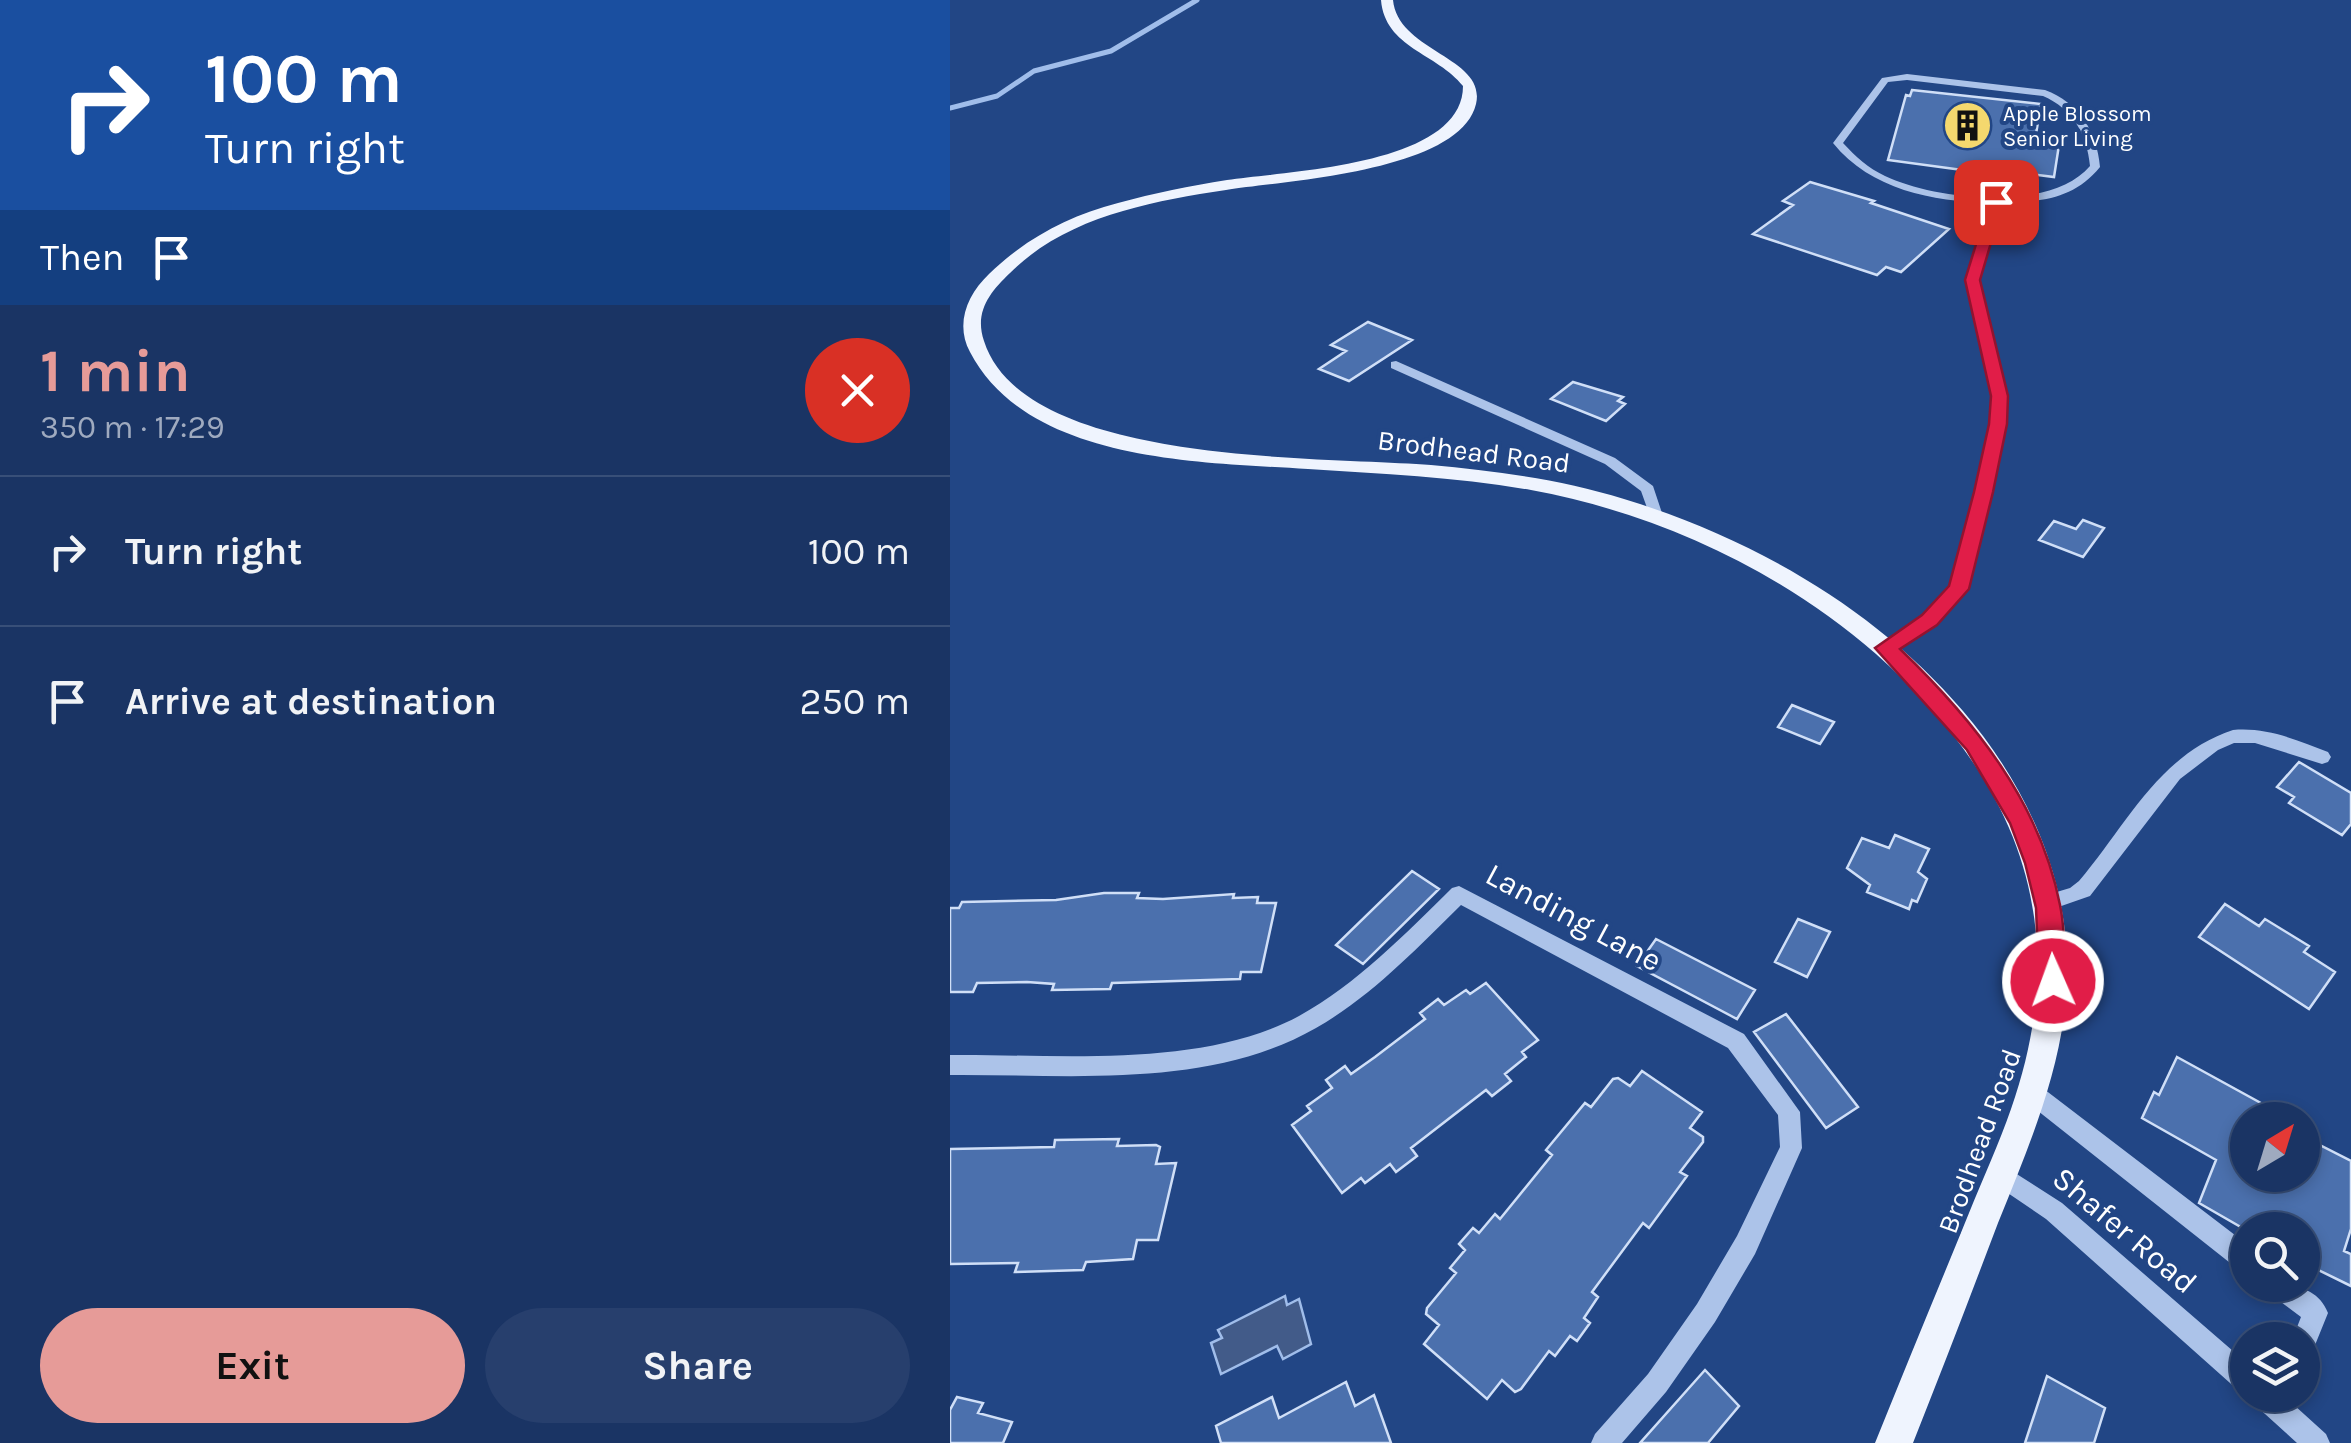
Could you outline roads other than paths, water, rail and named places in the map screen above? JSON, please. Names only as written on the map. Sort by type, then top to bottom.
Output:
[{"type":"main road","name":"Brodhead Road","points":[[1387,0],[1387,14],[1396,29],[1452,66],[1470,86],[1471,102],[1454,126],[1416,149],[1380,161],[1152,200],[1067,227],[1031,246],[990,281],[972,319],[977,348],[1002,379],[1041,411],[1116,442],[1180,453],[1474,476],[1568,492],[1656,516],[1718,540],[1775,569],[1830,604],[1886,648],[1930,691],[2000,781],[2038,863],[2054,956],[2052,1006],[2044,1057],[2032,1094],[1894,1443]]},
{"type":"street","points":[[1907,77],[2006,88],[2045,93],[2067,101],[2094,145],[2095,167],[2081,183],[2056,192],[1996,202],[1893,183],[1848,161],[1838,143],[1886,80],[1907,77]]},
{"type":"street","points":[[1886,648],[1939,612],[1959,589],[1984,492],[2000,396],[1972,280],[1996,202]]},
{"type":"street","points":[[1396,365],[1610,461],[1648,489],[1656,516]]},
{"type":"street","points":[[2047,903],[2080,893],[2122,845],[2148,802],[2170,778],[2212,746],[2234,736],[2270,739],[2322,757]]},
{"type":"street","name":"Landing Lane","points":[[950,1065],[1104,1063],[1208,1056],[1258,1043],[1284,1034],[1348,995],[1459,894],[1736,1041],[1789,1112],[1791,1148],[1746,1245],[1706,1313],[1657,1383],[1604,1443]]},
{"type":"street","points":[[2032,1094],[2230,1246]]},
{"type":"street","name":"Shafer Road","points":[[2001,1174],[2054,1212],[2230,1366]]},
{"type":"street","points":[[2301,1302],[2316,1313],[2312,1322]]},
{"type":"street","points":[[2287,1412],[2317,1443]]},
{"type":"water","points":[[1285,1296],[1287,1305],[1299,1299],[1311,1344],[1283,1359],[1277,1346],[1221,1374],[1211,1343],[1222,1338],[1218,1330]]},
{"type":"waterway","points":[[950,108],[997,96],[1034,71],[1111,51],[1197,0]]},
{"type":"place","name":"Apple Blossom Senior Living","points":[[1968,126]]}]
